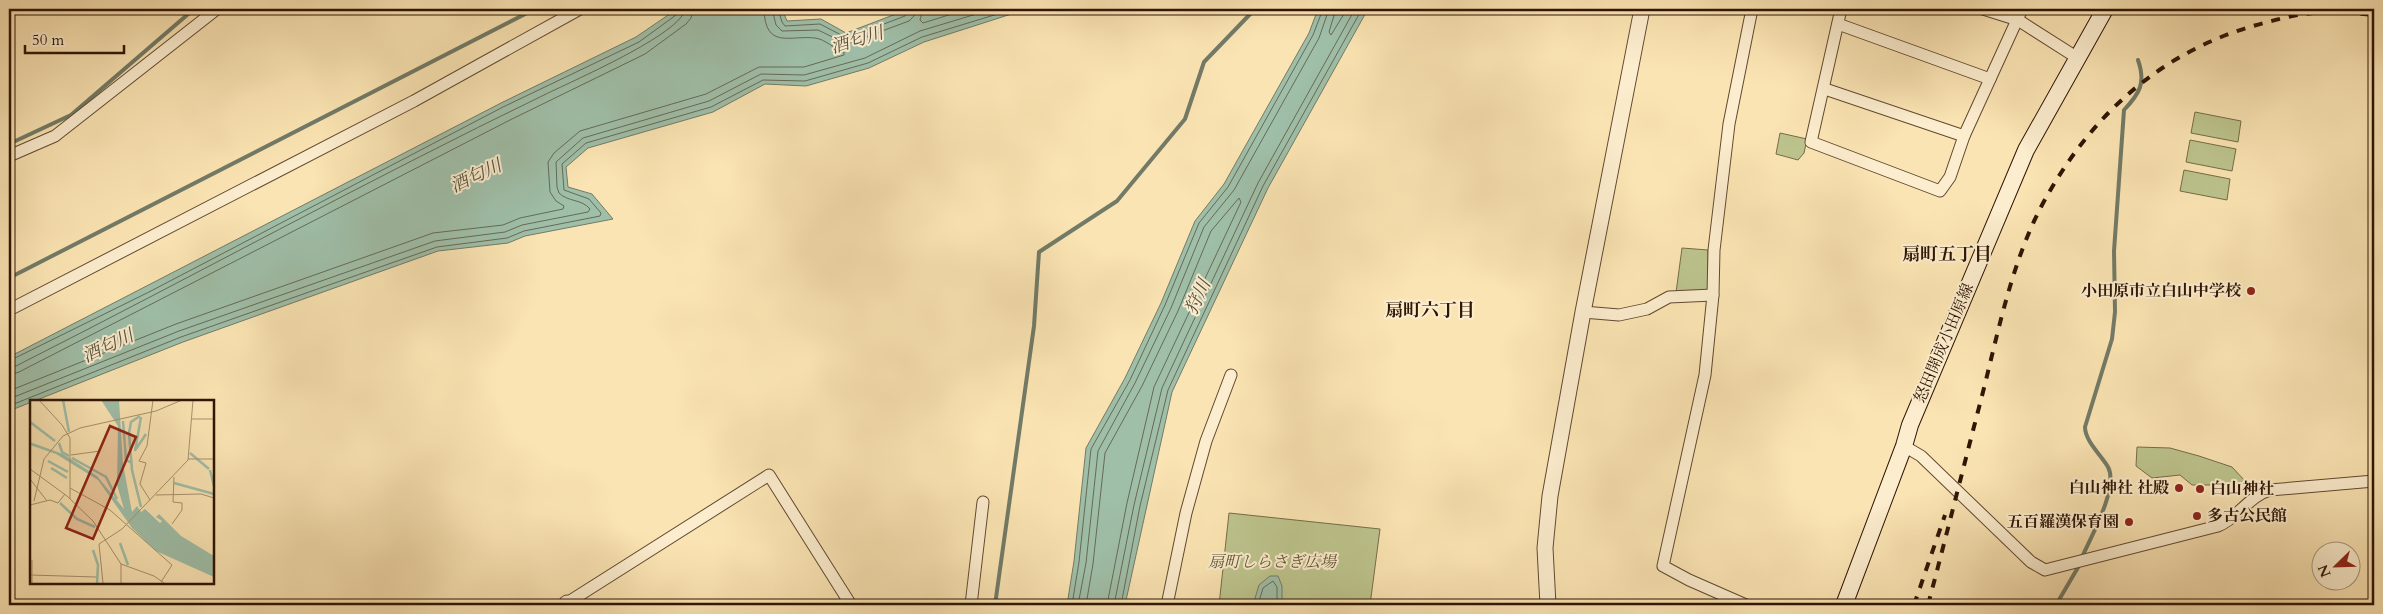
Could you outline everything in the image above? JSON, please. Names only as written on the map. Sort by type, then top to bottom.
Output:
[{"type":"main road","name":"怒田開成小田原線","points":[[1844,605],[1904,446],[1910,425],[2026,150],[2076,57],[2105,9]]},
{"type":"street","points":[[9,156],[55,136],[217,9]]},
{"type":"street","points":[[9,310],[414,101],[580,9]]},
{"type":"street","points":[[1548,605],[1545,548],[1550,496],[1583,312],[1642,9]]},
{"type":"street","points":[[1746,605],[1689,580],[1663,566],[1705,375],[1713,295],[1714,250],[1729,124],[1752,9]]},
{"type":"street","points":[[1841,9],[1825,88],[1811,142],[1940,192],[1950,177],[1964,136],[2022,9]]},
{"type":"street","points":[[1983,9],[2018,20],[2076,57]]},
{"type":"street","points":[[1838,24],[1990,79]]},
{"type":"street","points":[[1825,88],[1964,136]]},
{"type":"street","points":[[1583,312],[1618,315],[1648,309],[1669,297],[1713,295]]},
{"type":"street","points":[[1167,605],[1186,513],[1206,441],[1231,375]]},
{"type":"street","points":[[1904,446],[1921,456],[1998,532],[2035,566],[2045,570],[2218,526],[2234,518],[2262,492],[2374,481]]},
{"type":"street","points":[[567,604],[769,475],[850,605]]},
{"type":"street","points":[[971,605],[983,502]]},
{"type":"green space","points":[[2195,112],[2241,121],[2238,142],[2191,133]]},
{"type":"green space","points":[[1780,133],[1807,139],[1804,153],[1798,160],[1776,154]]},
{"type":"green space","points":[[2190,140],[2236,149],[2232,171],[2186,162]]},
{"type":"green space","points":[[2184,170],[2230,179],[2227,200],[2180,191]]},
{"type":"green space","points":[[1682,248],[1708,250],[1708,294],[1675,300]]},
{"type":"green space","points":[[2137,447],[2170,448],[2232,467],[2245,481],[2244,485],[2192,485],[2180,475],[2152,478],[2136,466]]},
{"type":"green space","name":"扇町しらさぎ広場","points":[[1229,513],[1380,529],[1370,605],[1219,605]]},
{"type":"water","name":"酒匂川","points":[[677,9],[782,9],[787,21],[821,19],[846,33],[909,9],[1027,9],[924,42],[869,68],[806,86],[765,84],[713,112],[588,148],[566,167],[568,187],[592,194],[613,219],[525,236],[508,243],[438,251],[183,342],[37,400],[30,400],[30,403],[9,411],[9,357],[501,103],[636,37]]},
{"type":"water","name":"狩川","points":[[1318,9],[1368,9],[1268,188],[1172,392],[1125,605],[1067,605],[1074,561],[1086,448],[1125,378],[1161,303],[1195,221],[1224,184],[1309,33]]},
{"type":"water","points":[[1270,576],[1278,576],[1282,586],[1282,605],[1253,605],[1259,585]]},
{"type":"waterway","points":[[9,144],[71,115],[194,9]]},
{"type":"waterway","points":[[9,278],[535,9]]},
{"type":"waterway","points":[[995,605],[1034,326],[1039,252],[1117,201],[1185,119],[1204,62],[1255,9]]},
{"type":"waterway","points":[[2082,557],[2097,525],[2110,487],[2108,467],[2090,443],[2085,427],[2112,339],[2115,312],[2114,251],[2124,110],[2138,93],[2140,87],[2141,75],[2138,60]]},
{"type":"waterway","points":[[2056,605],[2080,564]]},
{"type":"railway","points":[[1928,605],[2014,273],[2041,207],[2061,173],[2083,142],[2107,114],[2134,89],[2164,67],[2196,48],[2231,33],[2293,16],[2328,12],[2374,15]]},
{"type":"railway","points":[[1914,605],[1945,515]]},
{"type":"place","name":"小田原市立白山中学校","points":[[2251,291]]},
{"type":"place","name":"白山神社 社殿","points":[[2179,488]]},
{"type":"place","name":"白山神社","points":[[2200,489]]},
{"type":"place","name":"多古公民館","points":[[2197,516]]},
{"type":"place","name":"五百羅漢保育園","points":[[2129,522]]},
{"type":"district","name":"扇町五丁目","points":[[1947,254]]},
{"type":"district","name":"扇町六丁目","points":[[1430,310]]}]
